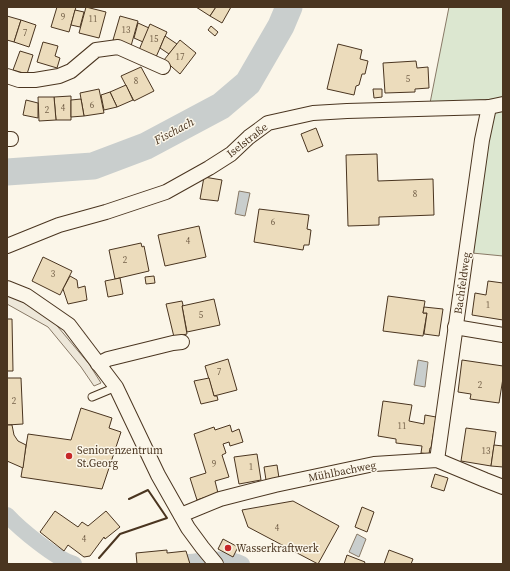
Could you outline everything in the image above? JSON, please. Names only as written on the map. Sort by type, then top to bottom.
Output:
[{"type":"street","points":[[7,76],[18,80],[59,76],[71,71],[96,50],[118,47],[163,67]]},
{"type":"street","name":"Iselstraße","points":[[7,246],[59,225],[106,212],[166,192],[231,154],[249,137],[268,123],[312,113],[496,106]]},
{"type":"street","name":"Bachfeldweg","points":[[437,460],[482,140],[496,106]]},
{"type":"street","points":[[7,288],[27,296],[69,325],[116,387],[158,475],[188,528],[216,564]]},
{"type":"street","points":[[455,327],[503,335]]},
{"type":"street","points":[[98,364],[108,359],[182,342]]},
{"type":"street","name":"Mühlbachweg","points":[[181,515],[220,499],[275,485],[374,464],[437,460],[503,487]]},
{"type":"lane","points":[[92,397],[116,387]]},
{"type":"green space","points":[[449,7],[503,7],[503,256],[472,253],[491,126],[497,99],[430,103]]},
{"type":"shaded area","points":[[239,191],[250,193],[245,216],[235,214]]},
{"type":"shaded area","points":[[7,294],[13,296],[53,321],[89,364],[101,383],[94,386],[81,367],[48,327],[7,304]]},
{"type":"shaded area","points":[[418,360],[428,362],[425,387],[414,385]]},
{"type":"shaded area","points":[[357,534],[366,539],[359,557],[349,552]]},
{"type":"building","points":[[57,7],[76,7],[69,32],[51,27]]},
{"type":"building","points":[[86,7],[106,12],[99,38],[79,33]]},
{"type":"building","points":[[196,7],[216,7],[210,16]]},
{"type":"building","points":[[216,7],[231,7],[222,23],[210,16]]},
{"type":"building","points":[[75,10],[84,12],[80,27],[71,25]]},
{"type":"building","points":[[7,16],[21,20],[14,42],[7,40]]},
{"type":"building","points":[[120,16],[138,21],[131,46],[113,40]]},
{"type":"building","points":[[21,20],[36,25],[29,47],[14,42]]},
{"type":"building","points":[[138,23],[149,28],[143,42],[134,38]]},
{"type":"building","points":[[150,24],[167,32],[156,57],[139,50]]},
{"type":"building","points":[[211,26],[218,32],[215,36],[208,30]]},
{"type":"building","points":[[165,36],[177,44],[169,54],[160,48]]},
{"type":"building","points":[[180,40],[196,53],[180,74],[164,60]]},
{"type":"building","points":[[43,42],[58,46],[55,56],[60,58],[57,68],[37,62]]},
{"type":"building","points":[[338,44],[362,50],[360,59],[368,61],[365,74],[362,74],[359,85],[356,86],[354,95],[327,89]]},
{"type":"building","points":[[20,51],[33,55],[27,74],[13,70]]},
{"type":"building","points":[[416,61],[417,68],[428,67],[429,88],[415,89],[415,92],[385,93],[383,63]]},
{"type":"building","points":[[141,67],[154,91],[134,101],[121,76]]},
{"type":"building","points":[[126,85],[133,100],[117,107],[110,92]]},
{"type":"building","points":[[99,89],[104,113],[84,116],[80,93]]},
{"type":"building","points":[[373,89],[382,89],[382,97],[374,98]]},
{"type":"building","points":[[110,92],[117,107],[104,110],[101,95]]},
{"type":"building","points":[[71,96],[71,120],[56,120],[54,97]]},
{"type":"building","points":[[38,97],[54,97],[56,120],[39,121]]},
{"type":"building","points":[[81,99],[84,116],[71,117],[71,100]]},
{"type":"building","points":[[26,100],[38,103],[38,118],[23,115]]},
{"type":"building","points":[[316,128],[323,146],[308,152],[301,134]]},
{"type":"building","points":[[377,154],[378,181],[433,179],[434,215],[379,217],[379,225],[348,226],[346,155]]},
{"type":"building","points":[[204,177],[222,180],[218,201],[200,199]]},
{"type":"building","points":[[259,209],[309,215],[307,229],[311,230],[309,245],[304,245],[303,250],[254,242]]},
{"type":"building","points":[[199,226],[206,257],[165,266],[158,235]]},
{"type":"building","points":[[141,243],[142,247],[144,246],[149,271],[115,279],[109,250]]},
{"type":"building","points":[[43,257],[72,271],[60,295],[32,281]]},
{"type":"building","points":[[70,276],[77,280],[78,288],[85,286],[87,300],[68,304],[63,289]]},
{"type":"building","points":[[154,276],[155,283],[146,284],[145,277]]},
{"type":"building","points":[[120,278],[123,294],[108,297],[105,281]]},
{"type":"building","points":[[488,281],[503,283],[503,320],[472,315],[475,293],[486,295]]},
{"type":"building","points":[[388,296],[425,301],[423,313],[427,313],[423,336],[383,331]]},
{"type":"building","points":[[214,299],[220,325],[187,332],[182,306]]},
{"type":"building","points":[[182,301],[187,334],[174,337],[166,304]]},
{"type":"building","points":[[424,307],[443,309],[439,336],[424,334],[427,313],[423,313]]},
{"type":"building","points":[[7,319],[12,319],[13,371],[7,371]]},
{"type":"building","points":[[228,359],[237,390],[214,396],[205,366]]},
{"type":"building","points":[[462,360],[503,366],[503,378],[499,403],[470,399],[471,394],[458,392]]},
{"type":"building","points":[[7,378],[21,378],[23,424],[7,425]]},
{"type":"building","points":[[209,378],[214,396],[217,396],[218,400],[201,404],[194,381]]},
{"type":"building","points":[[383,401],[412,405],[409,421],[424,424],[425,415],[436,417],[429,454],[421,453],[422,446],[396,443],[396,439],[378,436]]},
{"type":"building","name":"Seniorenzentrum St.Georg","points":[[81,408],[112,418],[109,428],[121,432],[102,489],[21,477],[28,434],[71,440]]},
{"type":"building","points":[[7,425],[12,425],[14,435],[18,441],[26,445],[23,468],[7,461]]},
{"type":"building","points":[[230,425],[232,432],[239,429],[243,442],[230,446],[229,442],[223,444],[226,453],[222,455],[229,477],[215,481],[218,493],[197,500],[190,478],[206,473],[194,434],[214,427],[215,430]]},
{"type":"building","points":[[466,428],[496,432],[491,466],[461,461]]},
{"type":"building","points":[[494,445],[503,446],[503,467],[491,466]]},
{"type":"building","points":[[257,454],[261,480],[239,484],[234,457]]},
{"type":"building","points":[[277,465],[279,478],[266,480],[264,467]]},
{"type":"building","points":[[435,474],[448,478],[444,491],[431,487]]},
{"type":"building","points":[[293,501],[339,526],[318,564],[248,527],[242,510]]},
{"type":"building","points":[[362,507],[374,512],[367,532],[355,527]]},
{"type":"building","points":[[55,511],[78,527],[82,522],[88,526],[106,511],[120,527],[105,539],[104,537],[90,556],[84,557],[68,545],[64,551],[40,532]]},
{"type":"building","name":"Wasserkraftwerk","points":[[223,539],[238,547],[233,557],[218,549]]},
{"type":"building","points":[[167,550],[167,553],[186,551],[190,564],[137,564],[136,553]]},
{"type":"building","points":[[389,550],[413,559],[411,564],[384,564]]},
{"type":"building","points":[[347,555],[365,562],[364,564],[344,564]]},
{"type":"waterway","name":"Fischach","points":[[7,172],[93,166],[146,146],[221,106],[248,83],[281,26],[289,7]]},
{"type":"waterway","points":[[7,515],[20,528],[48,550],[74,564]]},
{"type":"waterway","points":[[189,562],[230,560],[242,564]]},
{"type":"wall","points":[[99,558],[120,534],[167,518],[148,490],[129,499]]},
{"type":"place","name":"Seniorenzentrum St.Georg","points":[[69,456]]},
{"type":"place","name":"Wasserkraftwerk","points":[[228,548]]}]
